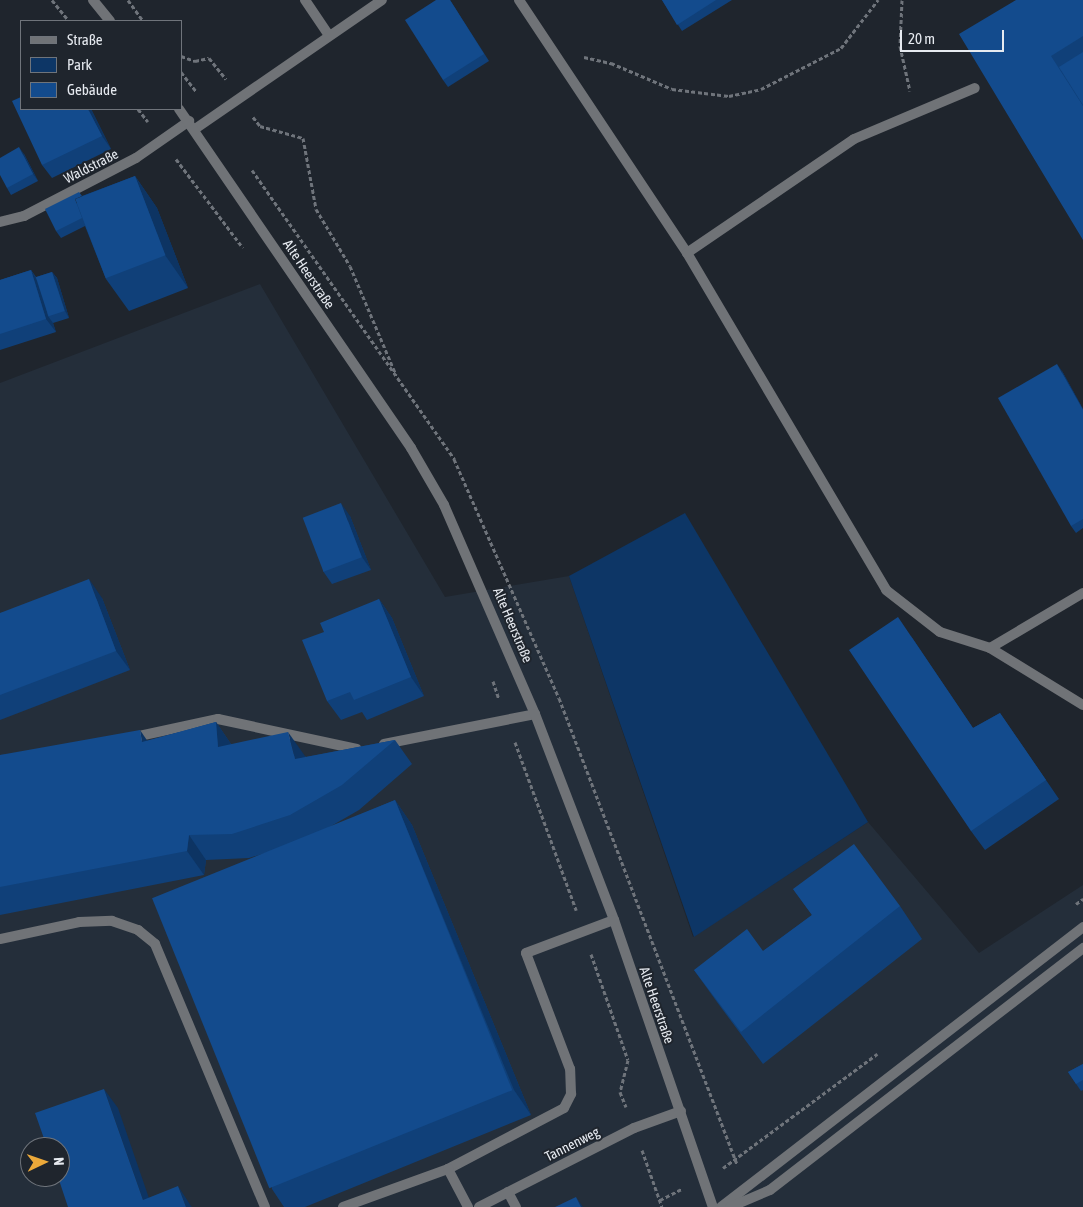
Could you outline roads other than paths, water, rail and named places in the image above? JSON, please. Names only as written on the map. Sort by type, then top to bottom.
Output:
[{"type":"street","points":[[93,0],[109,20]]},
{"type":"street","points":[[305,0],[328,34]]},
{"type":"street","name":"Waldstraße","points":[[0,222],[24,216],[162,140],[214,115],[328,34],[382,0]]},
{"type":"street","points":[[519,0],[687,253],[886,590],[940,632],[990,648],[1083,705]]},
{"type":"street","points":[[687,253],[854,140],[914,112],[975,88]]},
{"type":"street","name":"Alte Heerstraße","points":[[180,110],[192,125],[411,448],[444,505],[535,714],[614,920],[713,1207]]},
{"type":"street","points":[[990,648],[1083,593]]},
{"type":"street","points":[[122,740],[218,719],[349,751],[535,714]]},
{"type":"street","points":[[343,1207],[448,1169],[564,1108],[570,1094],[570,1069],[526,953],[583,930],[614,920]]},
{"type":"street","points":[[0,939],[79,922],[112,922],[138,930],[155,944],[265,1207]]},
{"type":"street","points":[[721,1207],[1083,927]]},
{"type":"street","points":[[730,1207],[770,1190],[1083,948]]},
{"type":"street","name":"Tannenweg","points":[[479,1207],[634,1128],[681,1111]]},
{"type":"street","points":[[448,1169],[468,1207]]},
{"type":"street","points":[[508,1192],[516,1207]]}]
